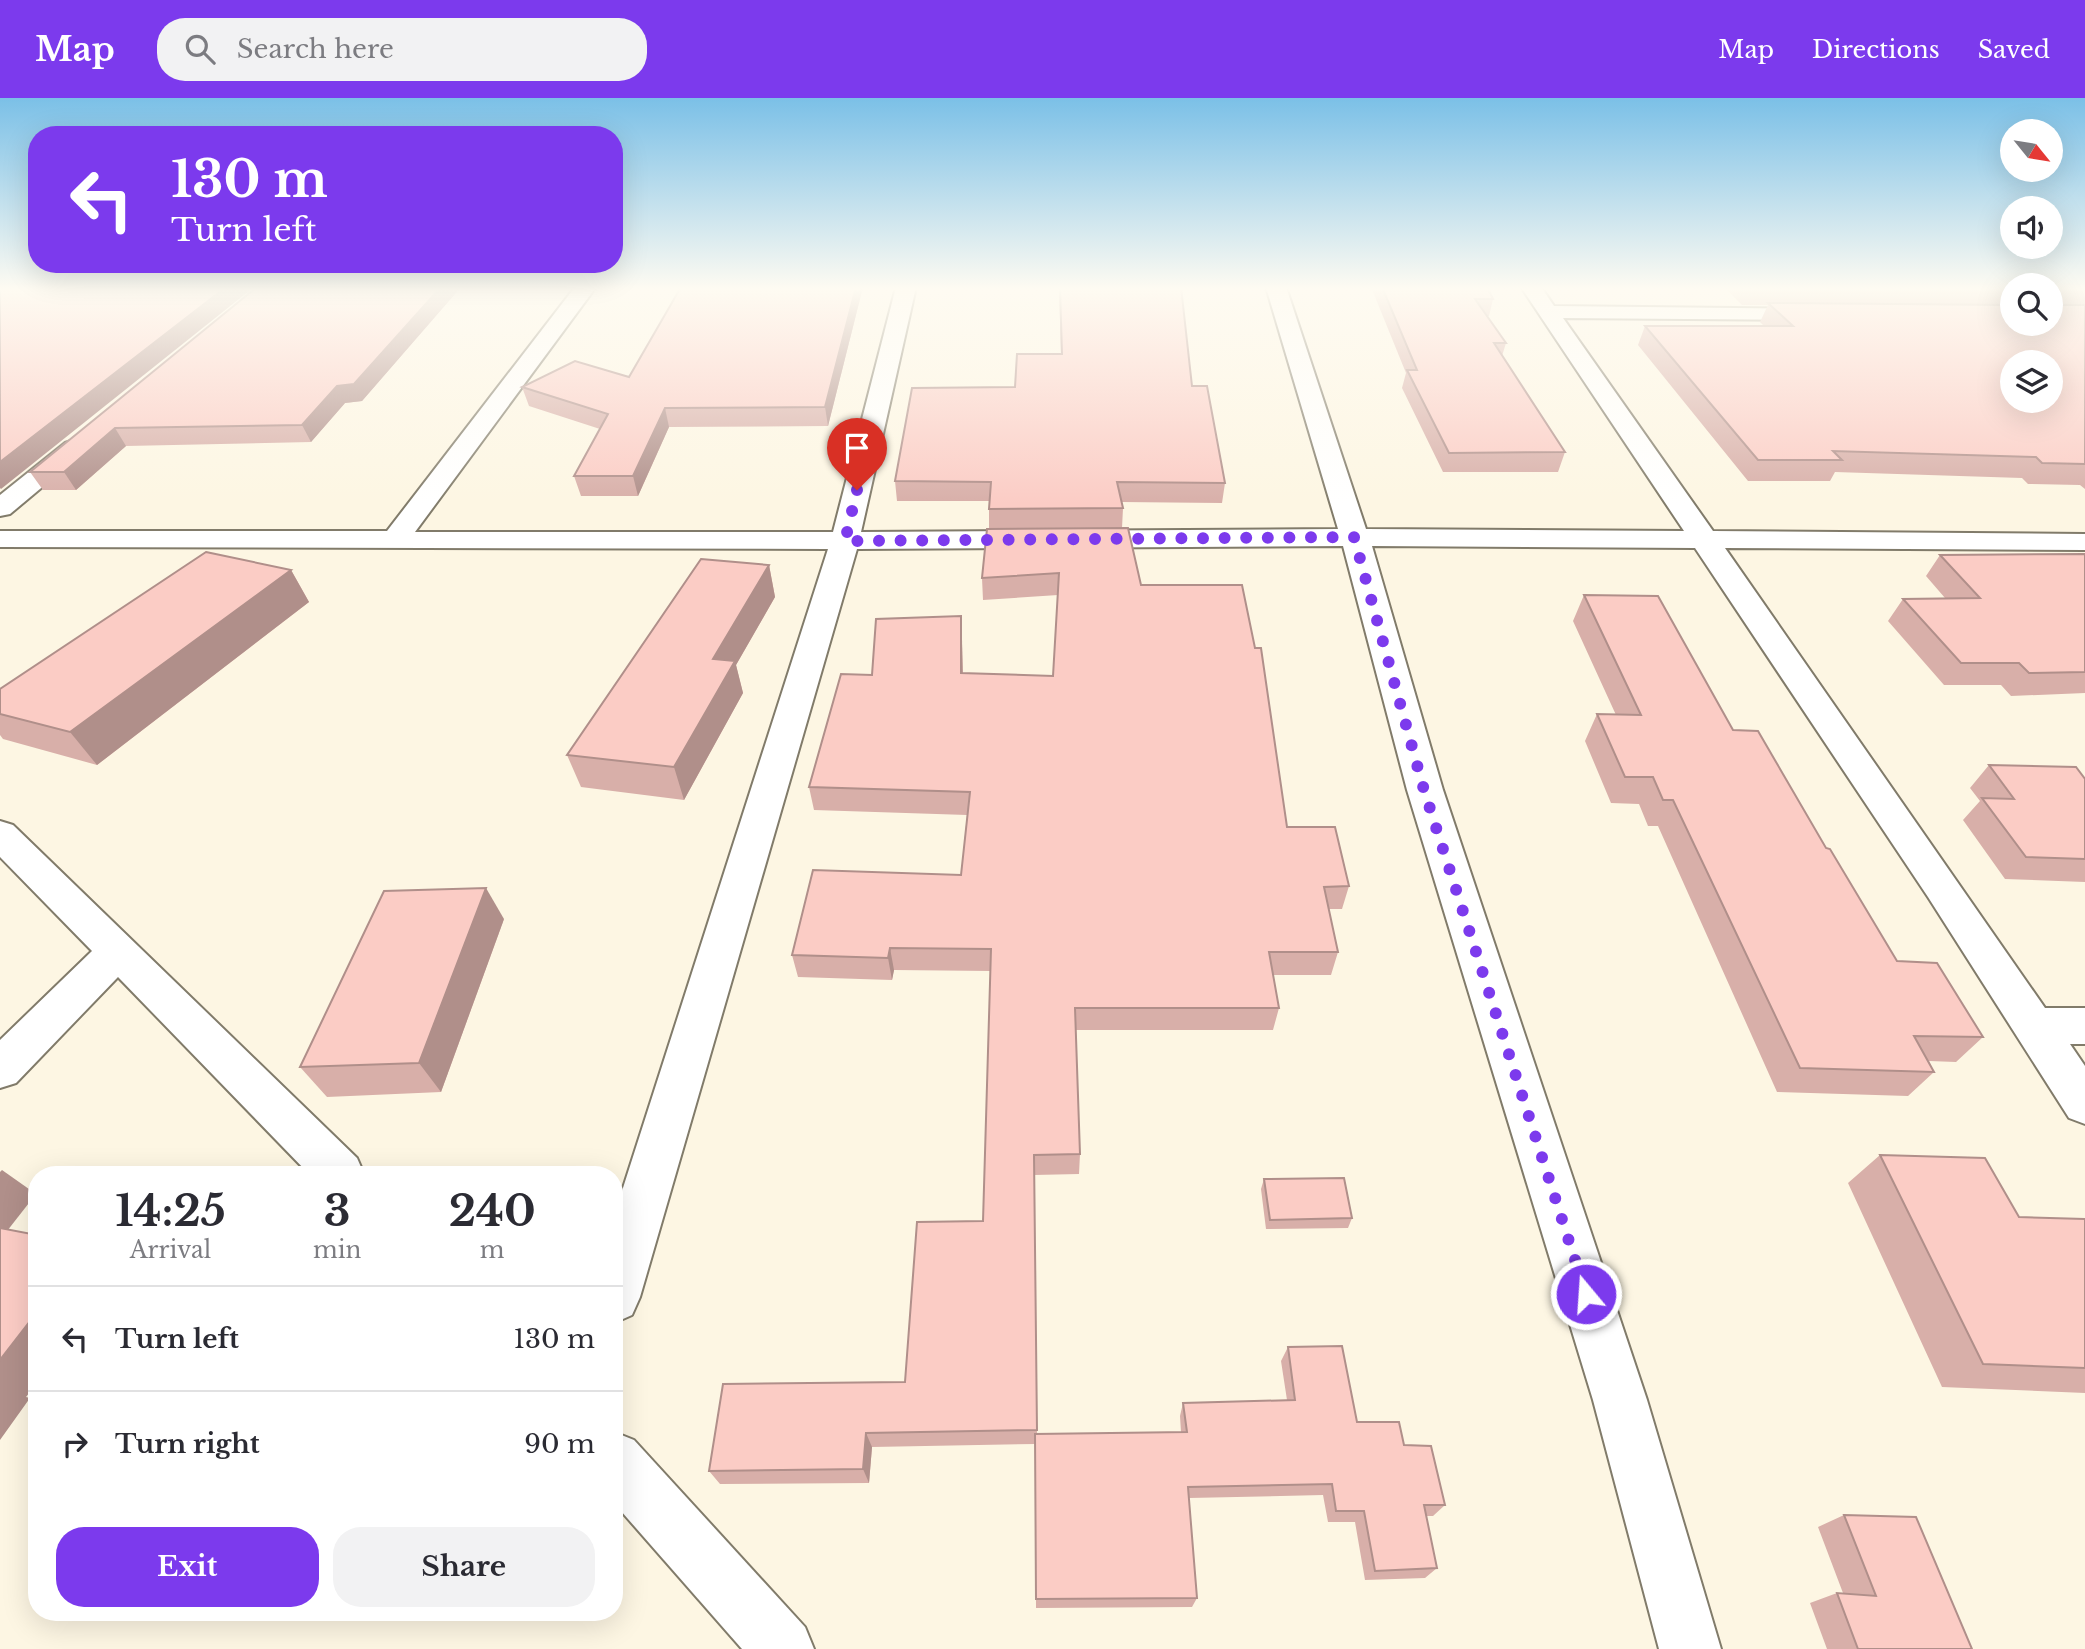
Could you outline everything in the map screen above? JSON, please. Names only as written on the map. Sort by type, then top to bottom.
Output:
[{"type":"street","points":[[394,541],[531,359]]},
{"type":"street","points":[[623,1268],[845,541],[889,359]]},
{"type":"street","points":[[1299,359],[1354,537],[1424,790],[1620,1400],[1690,1649]]},
{"type":"street","points":[[1580,359],[2035,1026],[2085,1104]]},
{"type":"street","points":[[0,508],[87,438]]},
{"type":"street","points":[[0,539],[845,541],[1354,537],[2085,542]]},
{"type":"street","points":[[0,834],[332,1166]]},
{"type":"street","points":[[0,1069],[118,951]]},
{"type":"street","points":[[2035,1026],[2085,1026]]},
{"type":"street","points":[[623,1470],[783,1649]]},
{"type":"building","points":[[0,359],[133,359],[0,462]]},
{"type":"building","points":[[168,359],[376,359],[354,384],[337,386],[302,425],[115,428],[64,472],[30,472]]},
{"type":"building","points":[[639,359],[837,359],[825,407],[665,408],[633,476],[574,476],[608,414],[522,387],[575,361],[629,377]]},
{"type":"building","points":[[1017,359],[1189,359],[1192,386],[1207,386],[1225,483],[1117,482],[1123,508],[989,509],[991,482],[895,481],[912,388],[1015,387]]},
{"type":"building","points":[[1413,359],[1505,359],[1565,452],[1449,453],[1407,370],[1417,370]]},
{"type":"building","points":[[1673,359],[2000,359],[2000,413],[2063,413],[2063,359],[2085,359],[2085,464],[2042,463],[2036,457],[1833,451],[1842,460],[1758,460]]},
{"type":"building","points":[[1128,528],[1141,585],[1242,585],[1255,648],[1261,648],[1287,827],[1335,827],[1349,886],[1324,887],[1338,952],[1269,952],[1279,1008],[1075,1008],[1080,1154],[1034,1155],[1037,1430],[866,1433],[863,1469],[709,1471],[723,1384],[905,1382],[917,1222],[983,1221],[991,949],[890,948],[888,958],[792,955],[813,870],[961,875],[970,792],[809,787],[841,674],[872,675],[876,619],[961,616],[961,673],[1053,676],[1059,573],[982,578],[987,529]]},
{"type":"building","points":[[206,552],[291,570],[70,732],[0,714],[0,689]]},
{"type":"building","points":[[2085,554],[2085,672],[2029,673],[2019,663],[1961,663],[1903,599],[1980,598],[1940,555]]},
{"type":"building","points":[[701,559],[769,565],[713,659],[735,661],[674,767],[567,755]]},
{"type":"building","points":[[1584,595],[1658,596],[1733,730],[1758,731],[1826,848],[1830,849],[1897,961],[1937,963],[1983,1037],[1914,1036],[1934,1072],[1800,1068],[1673,800],[1663,800],[1653,777],[1625,777],[1597,714],[1641,715]]},
{"type":"building","points":[[1989,765],[2076,767],[2085,779],[2085,859],[2026,857],[1982,798],[2014,799]]},
{"type":"building","points":[[486,888],[419,1063],[300,1067],[384,891]]},
{"type":"building","points":[[1880,1155],[1985,1158],[2019,1217],[2085,1219],[2085,1368],[1983,1364]]},
{"type":"building","points":[[1344,1178],[1352,1218],[1270,1220],[1264,1179]]},
{"type":"building","points":[[0,1228],[28,1233],[28,1324],[0,1360]]},
{"type":"building","points":[[1342,1346],[1357,1422],[1399,1422],[1404,1445],[1431,1446],[1445,1505],[1424,1505],[1437,1568],[1375,1571],[1364,1511],[1336,1511],[1332,1484],[1188,1487],[1197,1598],[1036,1599],[1035,1434],[1187,1432],[1183,1403],[1295,1400],[1288,1347]]},
{"type":"building","points":[[1844,1515],[1916,1517],[1972,1649],[1858,1649],[1837,1593],[1876,1596]]},
{"type":"route","points":[[857,490],[845,541],[1354,537],[1424,790],[1586,1294]]}]
